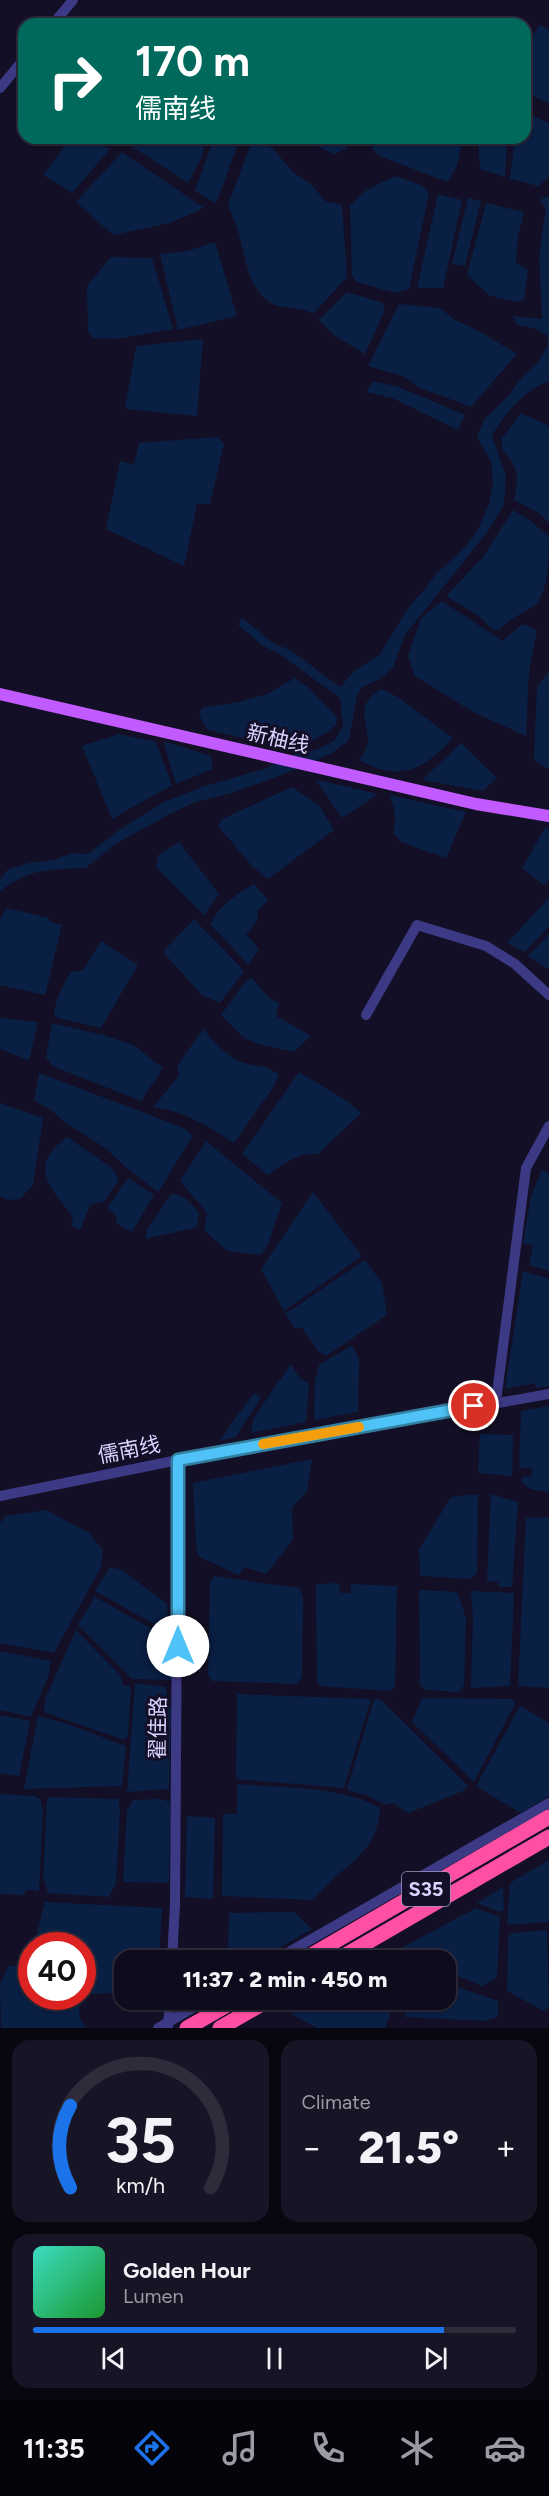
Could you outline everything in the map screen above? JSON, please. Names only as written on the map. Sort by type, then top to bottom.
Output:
[{"type":"highway","name":"S35","points":[[320,1950],[549,1817]]},
{"type":"highway","name":"S35","points":[[354,1950],[549,1837]]},
{"type":"highway","points":[[187,2028],[218,2010]]},
{"type":"highway","points":[[220,2028],[252,2010]]},
{"type":"main road","name":"新柚线","points":[[0,694],[476,804],[549,816]]},
{"type":"street","points":[[58,18],[73,0]]},
{"type":"street","points":[[0,88],[18,66]]},
{"type":"street","points":[[366,1015],[417,925],[486,946],[515,964],[549,995]]},
{"type":"street","points":[[496,1401],[526,1167],[549,1126]]},
{"type":"street","name":"儒南线","points":[[0,1496],[178,1460],[496,1401],[549,1394]]},
{"type":"street","name":"翟佳路","points":[[173,1950],[176,1905],[178,1460]]},
{"type":"street","points":[[292,1950],[549,1803]]},
{"type":"street","points":[[168,2025],[169,2010]]},
{"type":"street","points":[[158,2028],[168,2025],[191,2010]]},
{"type":"water","points":[[539,25],[549,29],[549,103],[531,96],[531,40]]},
{"type":"water","points":[[531,116],[549,123],[549,177],[538,186],[510,179],[514,144],[531,144]]},
{"type":"water","points":[[66,144],[101,144],[110,149],[72,193],[43,175]]},
{"type":"water","points":[[128,144],[204,144],[201,158],[188,183]]},
{"type":"water","points":[[212,144],[238,144],[216,204],[195,191]]},
{"type":"water","points":[[251,144],[266,144],[293,172],[312,185],[325,201],[342,205],[347,277],[313,314],[269,302],[262,296],[251,279],[238,231],[228,205]]},
{"type":"water","points":[[313,144],[348,144],[345,149],[334,154]]},
{"type":"water","points":[[372,144],[462,144],[457,166],[447,182],[380,156],[373,150]]},
{"type":"water","points":[[478,144],[507,144],[505,177],[480,169]]},
{"type":"water","points":[[122,152],[204,208],[170,223],[113,235],[76,202]]},
{"type":"water","points":[[396,176],[423,186],[429,193],[409,289],[395,293],[356,282],[352,276],[350,205],[368,189]]},
{"type":"water","points":[[438,194],[462,200],[443,288],[417,288]]},
{"type":"water","points":[[549,196],[549,382],[532,389],[524,396],[508,412],[492,436],[506,476],[504,504],[489,530],[405,635],[393,667],[380,679],[361,688],[357,696],[349,740],[332,753],[289,772],[232,793],[195,802],[168,815],[114,845],[86,868],[41,871],[22,878],[0,891],[0,880],[7,870],[29,863],[53,860],[72,853],[88,854],[119,830],[164,802],[202,787],[264,769],[299,752],[315,750],[334,741],[343,725],[340,698],[278,653],[263,646],[238,625],[242,618],[276,645],[289,649],[340,687],[353,672],[380,654],[410,605],[477,531],[488,507],[493,484],[491,461],[477,438],[484,420],[510,394],[523,376],[536,365],[547,347],[548,336],[536,329],[517,325],[512,316],[542,319],[539,256],[546,208],[539,200]]},
{"type":"water","points":[[468,198],[481,201],[465,266],[452,264]]},
{"type":"water","points":[[486,203],[524,212],[518,236],[516,262],[528,270],[524,299],[518,302],[490,296],[467,275]]},
{"type":"water","points":[[215,242],[237,316],[178,330],[160,254],[187,251]]},
{"type":"water","points":[[111,257],[152,258],[173,329],[117,339],[94,338],[88,332],[87,286]]},
{"type":"water","points":[[347,292],[383,303],[385,310],[365,354],[335,336],[319,320]]},
{"type":"water","points":[[399,304],[440,308],[455,320],[477,330],[517,354],[471,407],[418,387],[405,377],[368,366]]},
{"type":"water","points":[[203,339],[197,416],[125,409],[136,346]]},
{"type":"water","points":[[373,381],[399,387],[465,415],[458,430],[392,398],[366,392]]},
{"type":"water","points":[[521,413],[549,426],[549,523],[539,513],[514,500],[517,484],[516,472],[502,449],[502,438]]},
{"type":"water","points":[[217,437],[224,444],[210,504],[197,504],[184,566],[106,529],[120,461],[134,465],[139,443]]},
{"type":"water","points":[[513,510],[531,521],[549,537],[547,574],[543,593],[534,606],[512,619],[500,630],[493,630],[480,617],[446,596],[483,557]]},
{"type":"water","points":[[442,601],[502,641],[522,624],[537,630],[529,672],[526,736],[473,712],[415,676],[408,656],[421,618]]},
{"type":"water","points":[[549,672],[548,769],[534,760],[537,686]]},
{"type":"water","points":[[295,678],[310,689],[337,717],[336,725],[307,744],[287,748],[208,730],[199,715],[202,708],[239,702],[267,694]]},
{"type":"water","points":[[381,689],[398,697],[453,738],[432,758],[410,769],[387,771],[359,760],[365,752],[368,736],[365,708],[368,700]]},
{"type":"water","points":[[119,734],[156,742],[172,785],[112,819],[82,746]]},
{"type":"water","points":[[163,741],[211,756],[213,769],[176,784]]},
{"type":"water","points":[[461,743],[497,778],[483,791],[422,780]]},
{"type":"water","points":[[315,779],[378,794],[342,818]]},
{"type":"water","points":[[292,787],[319,805],[334,830],[268,879],[252,866],[218,826],[222,819]]},
{"type":"water","points":[[389,795],[466,812],[446,858],[401,842],[393,833],[395,814]]},
{"type":"water","points":[[545,828],[549,829],[549,880],[544,885],[522,868]]},
{"type":"water","points":[[179,842],[219,894],[204,915],[156,867],[158,855]]},
{"type":"water","points":[[254,884],[268,900],[257,912],[258,920],[246,934],[259,949],[248,964],[210,924],[223,906]]},
{"type":"water","points":[[549,898],[549,926],[525,952],[507,943]]},
{"type":"water","points":[[6,908],[49,918],[50,922],[62,925],[45,995],[0,985],[0,920]]},
{"type":"water","points":[[194,919],[244,971],[220,1003],[202,995],[163,952]]},
{"type":"water","points":[[549,934],[549,968],[548,969],[528,956]]},
{"type":"water","points":[[101,941],[138,965],[101,1028],[58,1018],[54,1015],[55,1009],[65,982],[71,972],[83,970]]},
{"type":"water","points":[[252,978],[269,998],[279,1003],[276,1016],[311,1036],[294,1052],[258,1044],[244,1038],[221,1015],[246,981]]},
{"type":"water","points":[[0,1018],[38,1022],[29,1060],[0,1049]]},
{"type":"water","points":[[52,1023],[133,1045],[163,1068],[141,1101],[52,1066],[46,1057]]},
{"type":"water","points":[[203,1029],[229,1055],[244,1063],[270,1069],[279,1075],[274,1086],[234,1143],[185,1116],[153,1107],[179,1076],[177,1066]]},
{"type":"water","points":[[299,1072],[348,1102],[361,1113],[318,1154],[301,1155],[268,1175],[242,1154]]},
{"type":"water","points":[[39,1073],[184,1128],[193,1136],[158,1192],[104,1147],[34,1100]]},
{"type":"water","points":[[0,1103],[43,1118],[33,1185],[20,1199],[8,1200],[0,1196]]},
{"type":"water","points":[[67,1137],[112,1168],[119,1179],[105,1201],[90,1205],[80,1230],[71,1226],[73,1217],[51,1187],[45,1168],[55,1148]]},
{"type":"water","points":[[206,1141],[282,1203],[268,1244],[261,1255],[227,1251],[204,1230],[207,1213],[180,1181]]},
{"type":"water","points":[[542,1169],[549,1173],[549,1271],[529,1265],[533,1245],[523,1244],[531,1196]]},
{"type":"water","points":[[128,1178],[154,1195],[132,1232],[117,1224],[116,1216],[107,1208]]},
{"type":"water","points":[[313,1192],[362,1256],[284,1311],[261,1269]]},
{"type":"water","points":[[171,1194],[184,1197],[199,1213],[197,1227],[146,1239],[146,1231]]},
{"type":"water","points":[[365,1260],[382,1283],[387,1315],[326,1356],[318,1351],[302,1328],[295,1328],[285,1314]]},
{"type":"water","points":[[523,1271],[549,1279],[549,1386],[536,1388],[535,1383],[505,1389]]},
{"type":"water","points":[[352,1345],[359,1359],[358,1412],[314,1420],[315,1380],[319,1365]]},
{"type":"water","points":[[291,1364],[299,1377],[309,1384],[306,1422],[251,1433],[253,1419]]},
{"type":"water","points":[[254,1393],[261,1397],[236,1437],[219,1441]]},
{"type":"water","points":[[549,1406],[549,1493],[531,1489],[522,1483],[521,1477],[532,1476],[532,1468],[519,1468],[521,1411]]},
{"type":"water","points":[[480,1434],[513,1435],[512,1476],[478,1473]]},
{"type":"water","points":[[312,1459],[307,1491],[292,1508],[293,1540],[266,1574],[244,1567],[239,1575],[199,1557],[196,1546],[193,1483]]},
{"type":"water","points":[[478,1494],[477,1573],[471,1579],[420,1576],[419,1550],[451,1497]]},
{"type":"water","points":[[491,1494],[518,1502],[512,1587],[499,1587],[498,1582],[487,1581]]},
{"type":"water","points":[[46,1510],[89,1533],[103,1550],[101,1567],[54,1653],[0,1643],[0,1523],[6,1516]]},
{"type":"water","points":[[549,1517],[549,1688],[518,1686],[526,1518]]},
{"type":"water","points":[[110,1567],[122,1570],[167,1604],[168,1623],[172,1626],[172,1634],[95,1591]]},
{"type":"water","points":[[214,1576],[299,1588],[303,1596],[302,1677],[296,1684],[212,1681],[208,1674],[210,1582]]},
{"type":"water","points":[[339,1583],[340,1593],[351,1593],[351,1584],[397,1586],[395,1687],[390,1691],[320,1686],[317,1682],[316,1584]]},
{"type":"water","points":[[419,1590],[457,1592],[466,1617],[464,1685],[459,1692],[426,1690],[420,1685]]},
{"type":"water","points":[[471,1591],[514,1593],[510,1686],[471,1688],[473,1619]]},
{"type":"water","points":[[95,1597],[172,1640],[172,1680],[132,1679],[78,1625]]},
{"type":"water","points":[[76,1630],[121,1676],[123,1685],[131,1687],[128,1736],[124,1740],[44,1712],[45,1699]]},
{"type":"water","points":[[0,1651],[51,1661],[48,1677],[31,1717],[0,1710]]},
{"type":"water","points":[[135,1683],[166,1687],[167,1698],[171,1703],[169,1789],[127,1792]]},
{"type":"water","points":[[237,1694],[371,1699],[344,1788],[236,1779]]},
{"type":"water","points":[[422,1698],[512,1699],[515,1704],[474,1782],[412,1722]]},
{"type":"water","points":[[374,1699],[381,1700],[468,1786],[463,1791],[408,1813],[393,1803],[385,1805],[368,1796],[347,1790]]},
{"type":"water","points":[[520,1706],[549,1723],[549,1796],[521,1813],[476,1786]]},
{"type":"water","points":[[0,1715],[30,1721],[19,1776],[0,1773]]},
{"type":"water","points":[[38,1716],[62,1722],[126,1746],[122,1786],[24,1789]]},
{"type":"water","points":[[237,1784],[311,1789],[349,1796],[380,1808],[377,1825],[365,1850],[314,1900],[222,1896],[223,1814],[237,1814]]},
{"type":"water","points":[[0,1794],[35,1796],[40,1799],[43,1811],[39,1891],[27,1890],[23,1895],[0,1894]]},
{"type":"water","points":[[47,1797],[118,1799],[120,1810],[116,1884],[109,1897],[48,1893],[43,1878]]},
{"type":"water","points":[[161,1799],[170,1802],[169,1883],[123,1882],[127,1811],[133,1800]]},
{"type":"water","points":[[187,1816],[215,1818],[213,1899],[185,1897]]},
{"type":"water","points":[[549,1860],[549,1922],[507,1925],[510,1883]]},
{"type":"water","points":[[503,1887],[504,1910],[499,1912],[477,1903]]},
{"type":"water","points":[[45,1902],[162,1908],[160,1950],[114,1950],[114,1992],[96,1994],[96,1932],[37,1932]]},
{"type":"water","points":[[476,1908],[500,1917],[497,1978],[482,1986],[456,1975],[456,1950],[398,1950]]},
{"type":"water","points":[[294,1912],[312,1929],[275,1950],[228,1950],[229,1913]]},
{"type":"water","points":[[547,1930],[549,2006],[544,2011],[507,1991],[508,1937],[512,1933]]},
{"type":"water","points":[[8,1966],[18,1966],[18,2010],[79,2010],[80,2017],[87,2028],[1,2028],[0,1985]]},
{"type":"water","points":[[456,1986],[498,2001],[498,2017],[485,2021],[404,2017],[406,2010],[456,2010]]},
{"type":"water","points":[[298,2010],[392,2010],[385,2028],[317,2028],[291,2014]]},
{"type":"slow traffic","points":[[263,1444],[359,1427]]},
{"type":"route","points":[[178,1646],[178,1460],[474,1406]]}]
